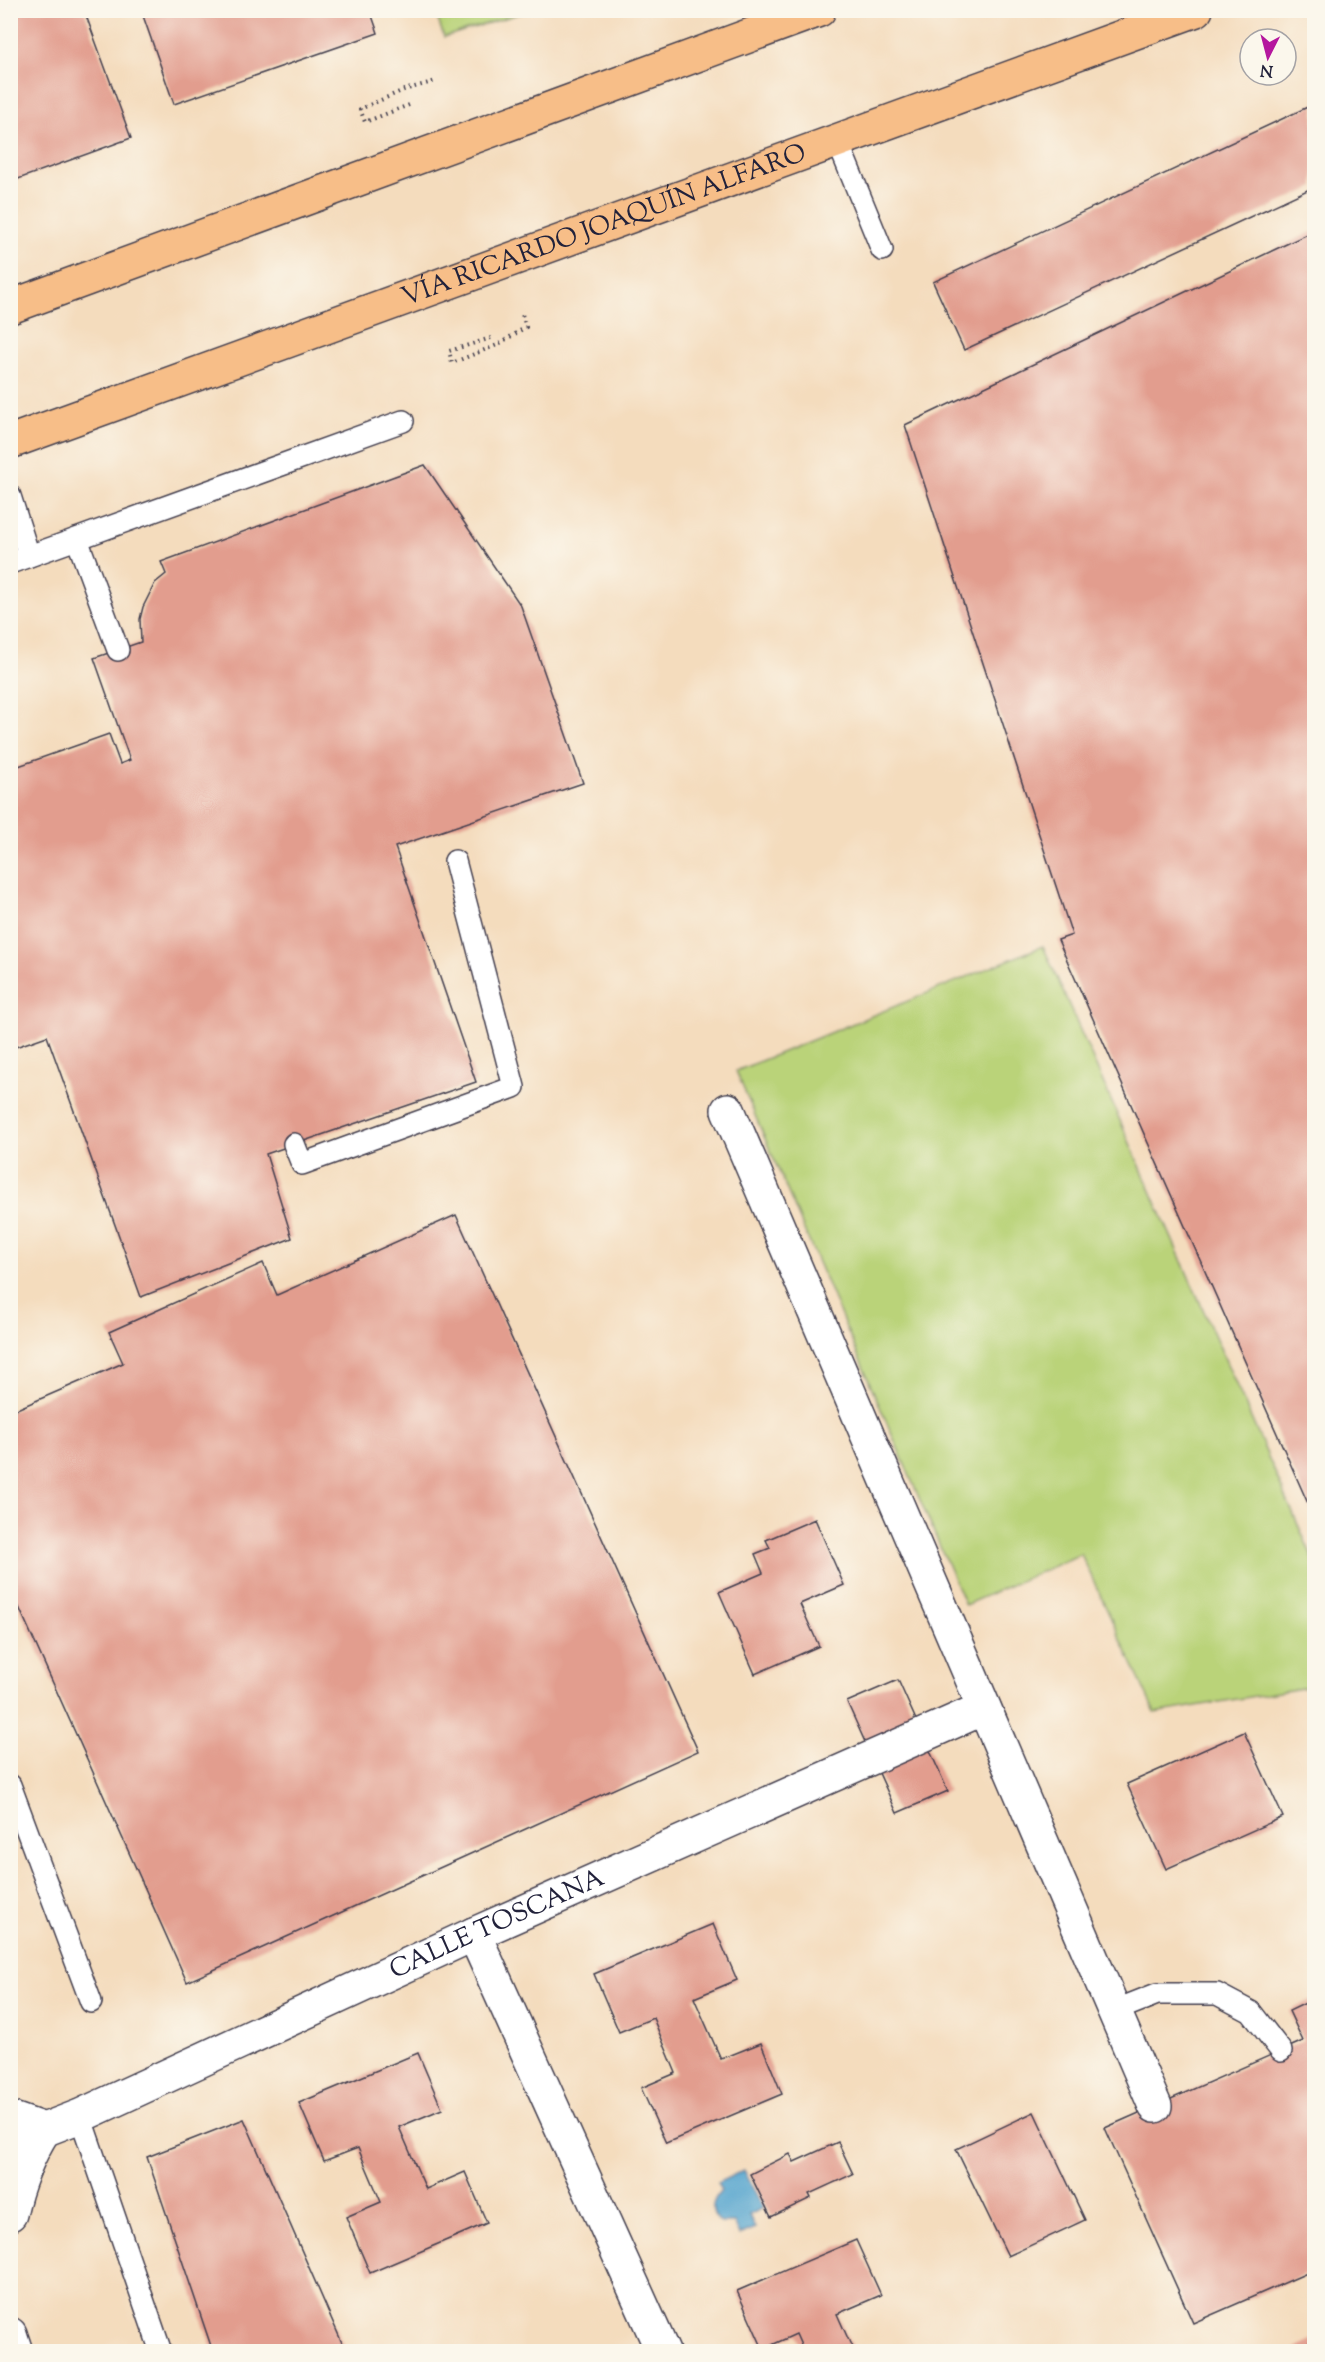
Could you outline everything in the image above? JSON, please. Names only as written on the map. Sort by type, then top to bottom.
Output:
[{"type":"main road","points":[[10,307],[819,10]]},
{"type":"main road","name":"VÍA RICARDO JOAQUÍN ALFARO","points":[[10,442],[1196,10]]},
{"type":"street","points":[[728,1110],[1155,2106]]},
{"type":"street","name":"CALLE TOSCANA","points":[[10,2143],[80,2116],[474,1934],[984,1708]]},
{"type":"street","points":[[474,1934],[663,2352]]},
{"type":"street","points":[[10,2118],[44,2130],[27,2156],[17,2182],[10,2214]]},
{"type":"street","points":[[10,2334],[16,2352]]},
{"type":"lane","points":[[837,140],[882,250]]},
{"type":"lane","points":[[10,496],[20,560],[403,421]]},
{"type":"lane","points":[[77,539],[118,650]]},
{"type":"lane","points":[[294,1144],[302,1164],[514,1087],[455,861]]},
{"type":"lane","points":[[10,1785],[92,2002]]},
{"type":"lane","points":[[1114,2011],[1157,1994],[1217,1994],[1251,2012],[1281,2051]]},
{"type":"lane","points":[[80,2116],[161,2352]]},
{"type":"path","points":[[410,105],[365,122],[360,109],[404,90],[436,81]]},
{"type":"path","points":[[491,338],[449,351],[452,363],[497,345],[526,327],[522,311]]},
{"type":"green space","points":[[435,10],[528,11],[444,37]]},
{"type":"green space","points":[[1043,946],[1314,1561],[1314,1686],[1155,1713],[1081,1554],[965,1605],[736,1071]]},
{"type":"water","points":[[744,2170],[763,2208],[749,2215],[755,2228],[740,2235],[734,2223],[721,2223],[717,2219],[713,2211],[713,2203],[721,2191],[717,2183]]},
{"type":"building","points":[[10,10],[84,10],[131,138],[10,182]]},
{"type":"building","points":[[141,10],[370,10],[378,33],[174,104]]},
{"type":"building","points":[[1314,104],[1314,187],[964,350],[933,282]]},
{"type":"building","points":[[1314,231],[1314,1517],[1058,940],[1072,935],[905,425]]},
{"type":"building","points":[[425,465],[521,606],[583,783],[395,847],[476,1082],[266,1154],[292,1238],[141,1297],[47,1036],[10,1049],[10,769],[109,734],[120,764],[130,760],[94,658],[141,642],[140,619],[143,607],[155,583],[166,574],[161,562]]},
{"type":"building","points":[[456,1215],[698,1751],[187,1982],[10,1587],[10,1412],[123,1363],[109,1332],[263,1263],[277,1295]]},
{"type":"building","points":[[815,1519],[844,1585],[800,1604],[819,1646],[755,1674],[719,1592],[763,1573],[755,1554],[770,1548],[766,1540]]},
{"type":"building","points":[[898,1680],[948,1791],[897,1813],[847,1702]]},
{"type":"building","points":[[1244,1732],[1283,1817],[1166,1869],[1127,1784]]},
{"type":"building","points":[[713,1924],[737,1980],[694,1998],[721,2059],[761,2043],[782,2094],[666,2143],[641,2088],[676,2073],[653,2018],[619,2032],[594,1974]]},
{"type":"building","points":[[1314,1999],[1314,2270],[1193,2323],[1105,2128],[1303,2041],[1289,2011]]},
{"type":"building","points":[[418,2053],[442,2109],[399,2127],[426,2189],[465,2172],[487,2223],[370,2273],[346,2217],[381,2202],[358,2148],[324,2161],[299,2103]]},
{"type":"building","points":[[1034,2112],[1085,2220],[1008,2256],[956,2149]]},
{"type":"building","points":[[244,2119],[346,2352],[213,2352],[147,2157]]},
{"type":"building","points":[[838,2142],[853,2174],[809,2194],[811,2198],[771,2217],[750,2174],[790,2154],[794,2162]]},
{"type":"building","points":[[856,2240],[881,2295],[837,2314],[854,2352],[804,2352],[796,2334],[763,2349],[737,2291]]},
{"type":"building","points":[[1314,2340],[1314,2352],[1288,2352]]}]
